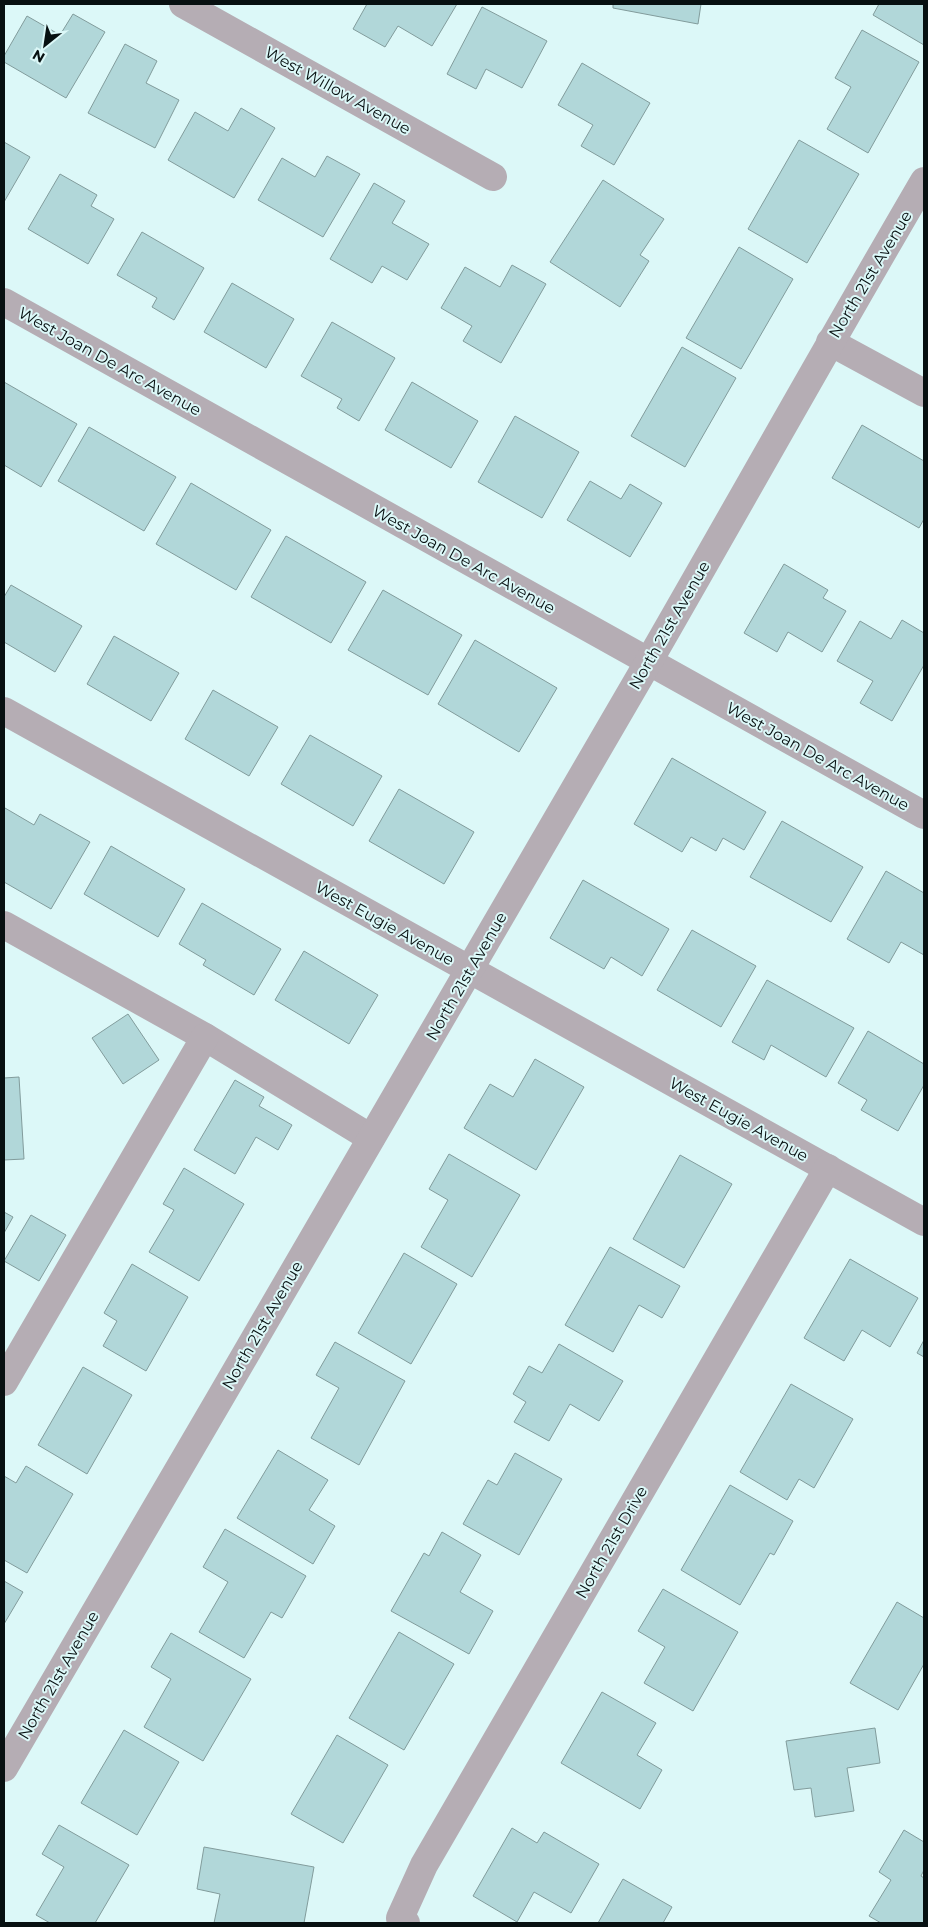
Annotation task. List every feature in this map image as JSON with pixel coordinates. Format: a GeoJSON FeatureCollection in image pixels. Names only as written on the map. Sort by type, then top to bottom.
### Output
{"type":"FeatureCollection","features":[{"type":"Feature","properties":{"kind":"street","name":"West Willow Avenue"},"geometry":{"type":"LineString","coordinates":[[183,4],[493,177]]}},
{"type":"Feature","properties":{"kind":"street","name":"North 21st Avenue"},"geometry":{"type":"LineString","coordinates":[[4,1768],[648,662],[924,181]]}},
{"type":"Feature","properties":{"kind":"street","name":"West Joan De Arc Avenue"},"geometry":{"type":"LineString","coordinates":[[4,302],[924,815]]}},
{"type":"Feature","properties":{"kind":"street"},"geometry":{"type":"LineString","coordinates":[[830,342],[924,393]]}},
{"type":"Feature","properties":{"kind":"street","name":"West Eugie Avenue"},"geometry":{"type":"LineString","coordinates":[[4,711],[924,1222]]}},
{"type":"Feature","properties":{"kind":"street"},"geometry":{"type":"LineString","coordinates":[[4,925],[205,1037],[371,1138]]}},
{"type":"Feature","properties":{"kind":"street"},"geometry":{"type":"LineString","coordinates":[[4,1382],[205,1037]]}},
{"type":"Feature","properties":{"kind":"street","name":"North 21st Drive"},"geometry":{"type":"LineString","coordinates":[[403,1921],[424,1865],[828,1168]]}},
{"type":"Feature","properties":{"kind":"building"},"geometry":{"type":"Polygon","coordinates":[[[367,4],[457,4],[432,46],[398,26],[385,47],[353,29],[367,4]]]}},
{"type":"Feature","properties":{"kind":"building"},"geometry":{"type":"Polygon","coordinates":[[[613,4],[701,4],[698,24],[613,8],[613,4]]]}},
{"type":"Feature","properties":{"kind":"building"},"geometry":{"type":"Polygon","coordinates":[[[879,4],[924,4],[924,45],[873,15],[879,4]]]}},
{"type":"Feature","properties":{"kind":"building"},"geometry":{"type":"Polygon","coordinates":[[[482,7],[547,41],[522,88],[486,69],[476,89],[447,74],[482,7]]]}},
{"type":"Feature","properties":{"kind":"building"},"geometry":{"type":"Polygon","coordinates":[[[73,14],[105,32],[66,98],[4,62],[4,56],[27,16],[60,35],[73,14]]]}},
{"type":"Feature","properties":{"kind":"building"},"geometry":{"type":"Polygon","coordinates":[[[862,30],[919,62],[868,153],[827,129],[851,87],[835,78],[862,30]]]}},
{"type":"Feature","properties":{"kind":"building"},"geometry":{"type":"Polygon","coordinates":[[[125,44],[157,61],[146,83],[179,100],[155,148],[88,113],[125,44]]]}},
{"type":"Feature","properties":{"kind":"building"},"geometry":{"type":"Polygon","coordinates":[[[582,63],[650,103],[614,165],[581,146],[593,125],[558,105],[582,63]]]}},
{"type":"Feature","properties":{"kind":"building"},"geometry":{"type":"Polygon","coordinates":[[[241,108],[275,128],[234,198],[168,160],[195,112],[228,131],[241,108]]]}},
{"type":"Feature","properties":{"kind":"building"},"geometry":{"type":"Polygon","coordinates":[[[799,140],[859,174],[807,263],[748,229],[799,140]]]}},
{"type":"Feature","properties":{"kind":"building"},"geometry":{"type":"Polygon","coordinates":[[[4,142],[30,157],[4,202],[4,142]]]}},
{"type":"Feature","properties":{"kind":"building"},"geometry":{"type":"Polygon","coordinates":[[[327,156],[360,174],[323,237],[258,200],[282,158],[315,177],[327,156]]]}},
{"type":"Feature","properties":{"kind":"building"},"geometry":{"type":"Polygon","coordinates":[[[60,174],[97,195],[91,206],[114,219],[88,264],[28,229],[60,174]]]}},
{"type":"Feature","properties":{"kind":"building"},"geometry":{"type":"Polygon","coordinates":[[[603,180],[664,219],[640,255],[649,261],[620,307],[550,262],[603,180]]]}},
{"type":"Feature","properties":{"kind":"building"},"geometry":{"type":"Polygon","coordinates":[[[374,183],[405,201],[392,223],[429,244],[407,280],[382,266],[372,283],[330,259],[374,183]]]}},
{"type":"Feature","properties":{"kind":"building"},"geometry":{"type":"Polygon","coordinates":[[[142,232],[204,268],[174,320],[152,307],[157,298],[117,275],[142,232]]]}},
{"type":"Feature","properties":{"kind":"building"},"geometry":{"type":"Polygon","coordinates":[[[739,247],[793,279],[741,369],[686,338],[739,247]]]}},
{"type":"Feature","properties":{"kind":"building"},"geometry":{"type":"Polygon","coordinates":[[[512,265],[546,284],[501,363],[463,341],[472,326],[441,308],[465,267],[500,287],[512,265]]]}},
{"type":"Feature","properties":{"kind":"building"},"geometry":{"type":"Polygon","coordinates":[[[232,283],[294,319],[266,368],[204,332],[232,283]]]}},
{"type":"Feature","properties":{"kind":"building"},"geometry":{"type":"Polygon","coordinates":[[[332,322],[395,358],[359,421],[337,408],[342,399],[301,376],[332,322]]]}},
{"type":"Feature","properties":{"kind":"building"},"geometry":{"type":"Polygon","coordinates":[[[682,347],[736,378],[685,467],[631,436],[682,347]]]}},
{"type":"Feature","properties":{"kind":"building"},"geometry":{"type":"Polygon","coordinates":[[[4,382],[77,424],[41,487],[4,465],[4,382]]]}},
{"type":"Feature","properties":{"kind":"building"},"geometry":{"type":"Polygon","coordinates":[[[412,382],[478,421],[451,468],[385,430],[412,382]]]}},
{"type":"Feature","properties":{"kind":"building"},"geometry":{"type":"Polygon","coordinates":[[[515,416],[579,452],[542,518],[478,482],[515,416]]]}},
{"type":"Feature","properties":{"kind":"building"},"geometry":{"type":"Polygon","coordinates":[[[862,425],[924,461],[924,519],[919,528],[832,478],[862,425]]]}},
{"type":"Feature","properties":{"kind":"building"},"geometry":{"type":"Polygon","coordinates":[[[89,427],[176,477],[144,531],[58,481],[89,427]]]}},
{"type":"Feature","properties":{"kind":"building"},"geometry":{"type":"Polygon","coordinates":[[[590,481],[621,499],[630,484],[662,503],[630,557],[567,520],[590,481]]]}},
{"type":"Feature","properties":{"kind":"building"},"geometry":{"type":"Polygon","coordinates":[[[191,483],[271,530],[236,590],[156,544],[191,483]]]}},
{"type":"Feature","properties":{"kind":"building"},"geometry":{"type":"Polygon","coordinates":[[[286,536],[366,582],[331,643],[251,597],[286,536]]]}},
{"type":"Feature","properties":{"kind":"building"},"geometry":{"type":"Polygon","coordinates":[[[784,564],[828,590],[823,598],[846,611],[822,652],[788,632],[777,652],[744,633],[784,564]]]}},
{"type":"Feature","properties":{"kind":"building"},"geometry":{"type":"Polygon","coordinates":[[[11,585],[82,626],[55,672],[4,642],[4,597],[11,585]]]}},
{"type":"Feature","properties":{"kind":"building"},"geometry":{"type":"Polygon","coordinates":[[[383,590],[462,635],[428,695],[348,650],[383,590]]]}},
{"type":"Feature","properties":{"kind":"building"},"geometry":{"type":"Polygon","coordinates":[[[902,620],[924,633],[924,665],[892,721],[860,703],[873,681],[837,661],[860,621],[891,639],[902,620]]]}},
{"type":"Feature","properties":{"kind":"building"},"geometry":{"type":"Polygon","coordinates":[[[114,636],[179,673],[151,721],[87,684],[114,636]]]}},
{"type":"Feature","properties":{"kind":"building"},"geometry":{"type":"Polygon","coordinates":[[[475,640],[557,688],[519,752],[438,704],[475,640]]]}},
{"type":"Feature","properties":{"kind":"building"},"geometry":{"type":"Polygon","coordinates":[[[213,690],[278,727],[249,776],[185,739],[213,690]]]}},
{"type":"Feature","properties":{"kind":"building"},"geometry":{"type":"Polygon","coordinates":[[[310,735],[382,776],[353,826],[281,784],[310,735]]]}},
{"type":"Feature","properties":{"kind":"building"},"geometry":{"type":"Polygon","coordinates":[[[672,758],[766,812],[744,850],[723,838],[716,851],[691,837],[682,852],[634,824],[672,758]]]}},
{"type":"Feature","properties":{"kind":"building"},"geometry":{"type":"Polygon","coordinates":[[[399,789],[474,832],[444,884],[369,841],[399,789]]]}},
{"type":"Feature","properties":{"kind":"building"},"geometry":{"type":"Polygon","coordinates":[[[5,808],[34,825],[40,814],[90,842],[51,909],[4,882],[5,808]]]}},
{"type":"Feature","properties":{"kind":"building"},"geometry":{"type":"Polygon","coordinates":[[[782,821],[863,867],[831,922],[750,877],[782,821]]]}},
{"type":"Feature","properties":{"kind":"building"},"geometry":{"type":"Polygon","coordinates":[[[111,846],[185,889],[158,937],[84,894],[111,846]]]}},
{"type":"Feature","properties":{"kind":"building"},"geometry":{"type":"Polygon","coordinates":[[[886,871],[924,893],[924,955],[901,942],[889,963],[847,939],[886,871]]]}},
{"type":"Feature","properties":{"kind":"building"},"geometry":{"type":"Polygon","coordinates":[[[583,880],[669,929],[642,976],[611,957],[604,969],[550,938],[583,880]]]}},
{"type":"Feature","properties":{"kind":"building"},"geometry":{"type":"Polygon","coordinates":[[[202,903],[281,949],[254,995],[203,965],[206,960],[179,944],[202,903]]]}},
{"type":"Feature","properties":{"kind":"building"},"geometry":{"type":"Polygon","coordinates":[[[692,930],[756,966],[721,1027],[657,990],[692,930]]]}},
{"type":"Feature","properties":{"kind":"building"},"geometry":{"type":"Polygon","coordinates":[[[304,951],[378,995],[349,1044],[275,1000],[304,951]]]}},
{"type":"Feature","properties":{"kind":"building"},"geometry":{"type":"Polygon","coordinates":[[[767,980],[854,1028],[826,1077],[771,1045],[764,1060],[732,1042],[767,980]]]}},
{"type":"Feature","properties":{"kind":"building"},"geometry":{"type":"Polygon","coordinates":[[[128,1014],[159,1060],[123,1084],[92,1038],[128,1014]]]}},
{"type":"Feature","properties":{"kind":"building"},"geometry":{"type":"Polygon","coordinates":[[[868,1031],[924,1064],[924,1085],[898,1131],[861,1110],[867,1100],[838,1083],[868,1031]]]}},
{"type":"Feature","properties":{"kind":"building"},"geometry":{"type":"Polygon","coordinates":[[[535,1059],[584,1087],[536,1170],[464,1128],[490,1084],[513,1097],[535,1059]]]}},
{"type":"Feature","properties":{"kind":"building"},"geometry":{"type":"Polygon","coordinates":[[[19,1077],[24,1159],[4,1160],[4,1078],[19,1077]]]}},
{"type":"Feature","properties":{"kind":"building"},"geometry":{"type":"Polygon","coordinates":[[[235,1080],[264,1097],[259,1106],[292,1125],[278,1150],[256,1137],[235,1174],[194,1150],[235,1080]]]}},
{"type":"Feature","properties":{"kind":"building"},"geometry":{"type":"Polygon","coordinates":[[[449,1154],[520,1195],[472,1277],[421,1247],[448,1200],[429,1189],[449,1154]]]}},
{"type":"Feature","properties":{"kind":"building"},"geometry":{"type":"Polygon","coordinates":[[[680,1155],[732,1184],[684,1268],[633,1239],[680,1155]]]}},
{"type":"Feature","properties":{"kind":"building"},"geometry":{"type":"Polygon","coordinates":[[[184,1168],[244,1204],[199,1281],[149,1252],[174,1210],[163,1204],[184,1168]]]}},
{"type":"Feature","properties":{"kind":"building"},"geometry":{"type":"Polygon","coordinates":[[[4,1212],[13,1217],[4,1233],[4,1212]]]}},
{"type":"Feature","properties":{"kind":"building"},"geometry":{"type":"Polygon","coordinates":[[[31,1215],[66,1235],[39,1281],[4,1261],[31,1215]]]}},
{"type":"Feature","properties":{"kind":"building"},"geometry":{"type":"Polygon","coordinates":[[[610,1247],[680,1286],[662,1318],[639,1305],[613,1352],[565,1325],[610,1247]]]}},
{"type":"Feature","properties":{"kind":"building"},"geometry":{"type":"Polygon","coordinates":[[[404,1253],[457,1284],[411,1364],[358,1333],[404,1253]]]}},
{"type":"Feature","properties":{"kind":"building"},"geometry":{"type":"Polygon","coordinates":[[[850,1259],[918,1298],[890,1347],[862,1330],[844,1361],[804,1338],[850,1259]]]}},
{"type":"Feature","properties":{"kind":"building"},"geometry":{"type":"Polygon","coordinates":[[[132,1264],[188,1297],[146,1371],[103,1346],[117,1321],[104,1313],[132,1264]]]}},
{"type":"Feature","properties":{"kind":"building"},"geometry":{"type":"Polygon","coordinates":[[[924,1340],[924,1357],[917,1353],[924,1340]]]}},
{"type":"Feature","properties":{"kind":"building"},"geometry":{"type":"Polygon","coordinates":[[[335,1342],[405,1381],[359,1465],[311,1438],[339,1388],[316,1375],[335,1342]]]}},
{"type":"Feature","properties":{"kind":"building"},"geometry":{"type":"Polygon","coordinates":[[[559,1344],[623,1381],[599,1421],[570,1404],[549,1441],[514,1422],[526,1402],[513,1394],[529,1366],[542,1373],[559,1344]]]}},
{"type":"Feature","properties":{"kind":"building"},"geometry":{"type":"Polygon","coordinates":[[[83,1367],[132,1395],[87,1474],[38,1445],[83,1367]]]}},
{"type":"Feature","properties":{"kind":"building"},"geometry":{"type":"Polygon","coordinates":[[[791,1384],[853,1419],[814,1488],[799,1479],[787,1500],[740,1472],[791,1384]]]}},
{"type":"Feature","properties":{"kind":"building"},"geometry":{"type":"Polygon","coordinates":[[[278,1450],[328,1480],[309,1510],[335,1526],[313,1564],[237,1518],[278,1450]]]}},
{"type":"Feature","properties":{"kind":"building"},"geometry":{"type":"Polygon","coordinates":[[[515,1453],[562,1479],[519,1555],[463,1524],[488,1480],[497,1485],[515,1453]]]}},
{"type":"Feature","properties":{"kind":"building"},"geometry":{"type":"Polygon","coordinates":[[[26,1466],[73,1494],[27,1573],[4,1560],[4,1476],[16,1483],[26,1466]]]}},
{"type":"Feature","properties":{"kind":"building"},"geometry":{"type":"Polygon","coordinates":[[[730,1485],[793,1521],[774,1555],[770,1553],[740,1605],[681,1570],[730,1485]]]}},
{"type":"Feature","properties":{"kind":"building"},"geometry":{"type":"Polygon","coordinates":[[[225,1529],[306,1576],[282,1618],[271,1612],[244,1658],[199,1632],[228,1582],[203,1567],[225,1529]]]}},
{"type":"Feature","properties":{"kind":"building"},"geometry":{"type":"Polygon","coordinates":[[[442,1532],[481,1555],[460,1592],[493,1611],[469,1654],[391,1611],[424,1553],[429,1556],[442,1532]]]}},
{"type":"Feature","properties":{"kind":"building"},"geometry":{"type":"Polygon","coordinates":[[[4,1581],[23,1592],[4,1624],[4,1581]]]}},
{"type":"Feature","properties":{"kind":"building"},"geometry":{"type":"Polygon","coordinates":[[[663,1589],[738,1632],[693,1711],[644,1683],[665,1647],[638,1631],[663,1589]]]}},
{"type":"Feature","properties":{"kind":"building"},"geometry":{"type":"Polygon","coordinates":[[[897,1602],[924,1618],[924,1664],[898,1710],[850,1683],[897,1602]]]}},
{"type":"Feature","properties":{"kind":"building"},"geometry":{"type":"Polygon","coordinates":[[[399,1632],[454,1664],[404,1750],[349,1718],[399,1632]]]}},
{"type":"Feature","properties":{"kind":"building"},"geometry":{"type":"Polygon","coordinates":[[[171,1633],[251,1679],[203,1761],[144,1727],[171,1679],[151,1667],[171,1633]]]}},
{"type":"Feature","properties":{"kind":"building"},"geometry":{"type":"Polygon","coordinates":[[[602,1692],[656,1723],[637,1755],[662,1770],[640,1809],[561,1763],[602,1692]]]}},
{"type":"Feature","properties":{"kind":"building"},"geometry":{"type":"Polygon","coordinates":[[[875,1728],[880,1763],[847,1768],[854,1811],[815,1817],[811,1788],[794,1790],[786,1741],[875,1728]]]}},
{"type":"Feature","properties":{"kind":"building"},"geometry":{"type":"Polygon","coordinates":[[[124,1730],[179,1762],[137,1835],[81,1803],[124,1730]]]}},
{"type":"Feature","properties":{"kind":"building"},"geometry":{"type":"Polygon","coordinates":[[[337,1735],[388,1765],[343,1843],[291,1814],[337,1735]]]}},
{"type":"Feature","properties":{"kind":"building"},"geometry":{"type":"Polygon","coordinates":[[[59,1825],[129,1865],[95,1923],[50,1923],[36,1915],[64,1867],[42,1854],[59,1825]]]}},
{"type":"Feature","properties":{"kind":"building"},"geometry":{"type":"Polygon","coordinates":[[[512,1828],[537,1843],[544,1832],[599,1864],[571,1913],[534,1892],[517,1922],[473,1896],[512,1828]]]}},
{"type":"Feature","properties":{"kind":"building"},"geometry":{"type":"Polygon","coordinates":[[[904,1830],[924,1842],[924,1870],[921,1876],[924,1878],[924,1923],[881,1923],[869,1916],[891,1880],[879,1872],[904,1830]]]}},
{"type":"Feature","properties":{"kind":"building"},"geometry":{"type":"Polygon","coordinates":[[[204,1847],[314,1867],[304,1923],[214,1923],[220,1894],[197,1889],[204,1847]]]}},
{"type":"Feature","properties":{"kind":"building"},"geometry":{"type":"Polygon","coordinates":[[[623,1879],[672,1907],[663,1923],[598,1923],[623,1879]]]}}]}
